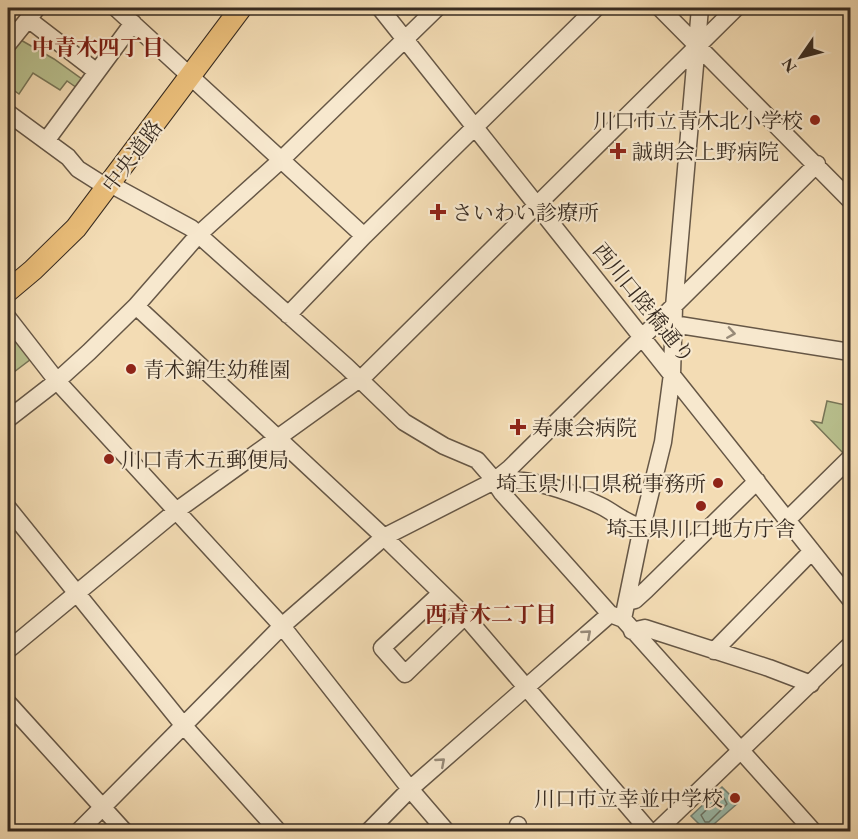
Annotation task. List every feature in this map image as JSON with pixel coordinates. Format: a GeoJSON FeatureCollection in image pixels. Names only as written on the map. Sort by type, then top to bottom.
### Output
{"type":"FeatureCollection","features":[{"type":"Feature","properties":{"kind":"main road","name":"中央道路"},"geometry":{"type":"LineString","coordinates":[[8,291],[57,249],[76,228],[241,8]]}},
{"type":"Feature","properties":{"kind":"street"},"geometry":{"type":"LineString","coordinates":[[116,8],[364,236]]}},
{"type":"Feature","properties":{"kind":"street","name":"西川口陸橋通り"},"geometry":{"type":"LineString","coordinates":[[380,8],[850,599]]}},
{"type":"Feature","properties":{"kind":"street"},"geometry":{"type":"LineString","coordinates":[[8,419],[57,381],[136,306],[199,234],[280,161],[437,8]]}},
{"type":"Feature","properties":{"kind":"street"},"geometry":{"type":"LineString","coordinates":[[288,315],[364,236],[596,8]]}},
{"type":"Feature","properties":{"kind":"street"},"geometry":{"type":"LineString","coordinates":[[660,8],[817,164],[850,200]]}},
{"type":"Feature","properties":{"kind":"street"},"geometry":{"type":"LineString","coordinates":[[368,831],[410,789],[527,687],[621,621],[663,442],[672,374],[674,307],[700,8]]}},
{"type":"Feature","properties":{"kind":"street"},"geometry":{"type":"LineString","coordinates":[[8,650],[176,511],[359,380],[736,8]]}},
{"type":"Feature","properties":{"kind":"street"},"geometry":{"type":"LineString","coordinates":[[8,44],[33,13],[97,72]]}},
{"type":"Feature","properties":{"kind":"street"},"geometry":{"type":"LineString","coordinates":[[46,141],[134,23]]}},
{"type":"Feature","properties":{"kind":"street"},"geometry":{"type":"LineString","coordinates":[[8,113],[68,157],[78,170],[191,228],[347,367],[404,422],[444,446],[477,460],[494,482],[814,831]]}},
{"type":"Feature","properties":{"kind":"street"},"geometry":{"type":"LineString","coordinates":[[494,482],[817,164]]}},
{"type":"Feature","properties":{"kind":"street"},"geometry":{"type":"LineString","coordinates":[[136,306],[384,537],[465,616],[650,831]]}},
{"type":"Feature","properties":{"kind":"street"},"geometry":{"type":"LineString","coordinates":[[8,318],[57,381],[282,626],[410,789],[447,831]]}},
{"type":"Feature","properties":{"kind":"street"},"geometry":{"type":"LineString","coordinates":[[673,324],[850,352]]}},
{"type":"Feature","properties":{"kind":"street"},"geometry":{"type":"LineString","coordinates":[[788,520],[850,458]]}},
{"type":"Feature","properties":{"kind":"street"},"geometry":{"type":"LineString","coordinates":[[78,831],[282,626],[384,537],[494,482],[507,479],[565,492],[602,506],[633,525],[642,527]]}},
{"type":"Feature","properties":{"kind":"street"},"geometry":{"type":"LineString","coordinates":[[627,602],[635,600],[646,590],[757,481]]}},
{"type":"Feature","properties":{"kind":"street"},"geometry":{"type":"LineString","coordinates":[[8,508],[184,726],[279,831]]}},
{"type":"Feature","properties":{"kind":"street"},"geometry":{"type":"LineString","coordinates":[[714,651],[812,551]]}},
{"type":"Feature","properties":{"kind":"street"},"geometry":{"type":"LineString","coordinates":[[441,593],[382,648],[405,674],[465,616]]}},
{"type":"Feature","properties":{"kind":"street"},"geometry":{"type":"LineString","coordinates":[[621,621],[770,668],[811,684]]}},
{"type":"Feature","properties":{"kind":"street"},"geometry":{"type":"LineString","coordinates":[[656,831],[850,645]]}},
{"type":"Feature","properties":{"kind":"street"},"geometry":{"type":"LineString","coordinates":[[8,703],[125,831]]}},
{"type":"Feature","properties":{"kind":"green space"},"geometry":{"type":"Polygon","coordinates":[[[19,39],[54,59],[86,82],[80,90],[67,81],[60,90],[33,73],[19,94],[8,86],[8,52],[19,39]]]}},
{"type":"Feature","properties":{"kind":"green space"},"geometry":{"type":"Polygon","coordinates":[[[8,328],[31,359],[14,372],[8,363],[8,353],[13,349],[8,341],[8,328]]]}},
{"type":"Feature","properties":{"kind":"green space"},"geometry":{"type":"Polygon","coordinates":[[[827,401],[850,406],[850,448],[844,454],[812,421],[822,423],[827,401]]]}},
{"type":"Feature","properties":{"kind":"water"},"geometry":{"type":"Polygon","coordinates":[[[722,787],[738,803],[706,831],[691,816],[722,787]]]}},
{"type":"Feature","properties":{"kind":"place","name":"川口市立青木北小学校"},"geometry":{"type":"Point","coordinates":[815,120]}},
{"type":"Feature","properties":{"kind":"place","name":"誠朗会上野病院"},"geometry":{"type":"Point","coordinates":[618,151]}},
{"type":"Feature","properties":{"kind":"place","name":"さいわい診療所"},"geometry":{"type":"Point","coordinates":[438,212]}},
{"type":"Feature","properties":{"kind":"place","name":"青木錦生幼稚園"},"geometry":{"type":"Point","coordinates":[131,369]}},
{"type":"Feature","properties":{"kind":"place","name":"寿康会病院"},"geometry":{"type":"Point","coordinates":[518,427]}},
{"type":"Feature","properties":{"kind":"place","name":"川口青木五郵便局"},"geometry":{"type":"Point","coordinates":[109,459]}},
{"type":"Feature","properties":{"kind":"place","name":"埼玉県川口県税事務所"},"geometry":{"type":"Point","coordinates":[718,483]}},
{"type":"Feature","properties":{"kind":"place","name":"埼玉県川口地方庁舎"},"geometry":{"type":"Point","coordinates":[701,506]}},
{"type":"Feature","properties":{"kind":"place","name":"川口市立幸並中学校"},"geometry":{"type":"Point","coordinates":[735,798]}},
{"type":"Feature","properties":{"kind":"district","name":"中青木四丁目"},"geometry":{"type":"Point","coordinates":[98,47]}},
{"type":"Feature","properties":{"kind":"district","name":"西青木二丁目"},"geometry":{"type":"Point","coordinates":[491,614]}}]}
